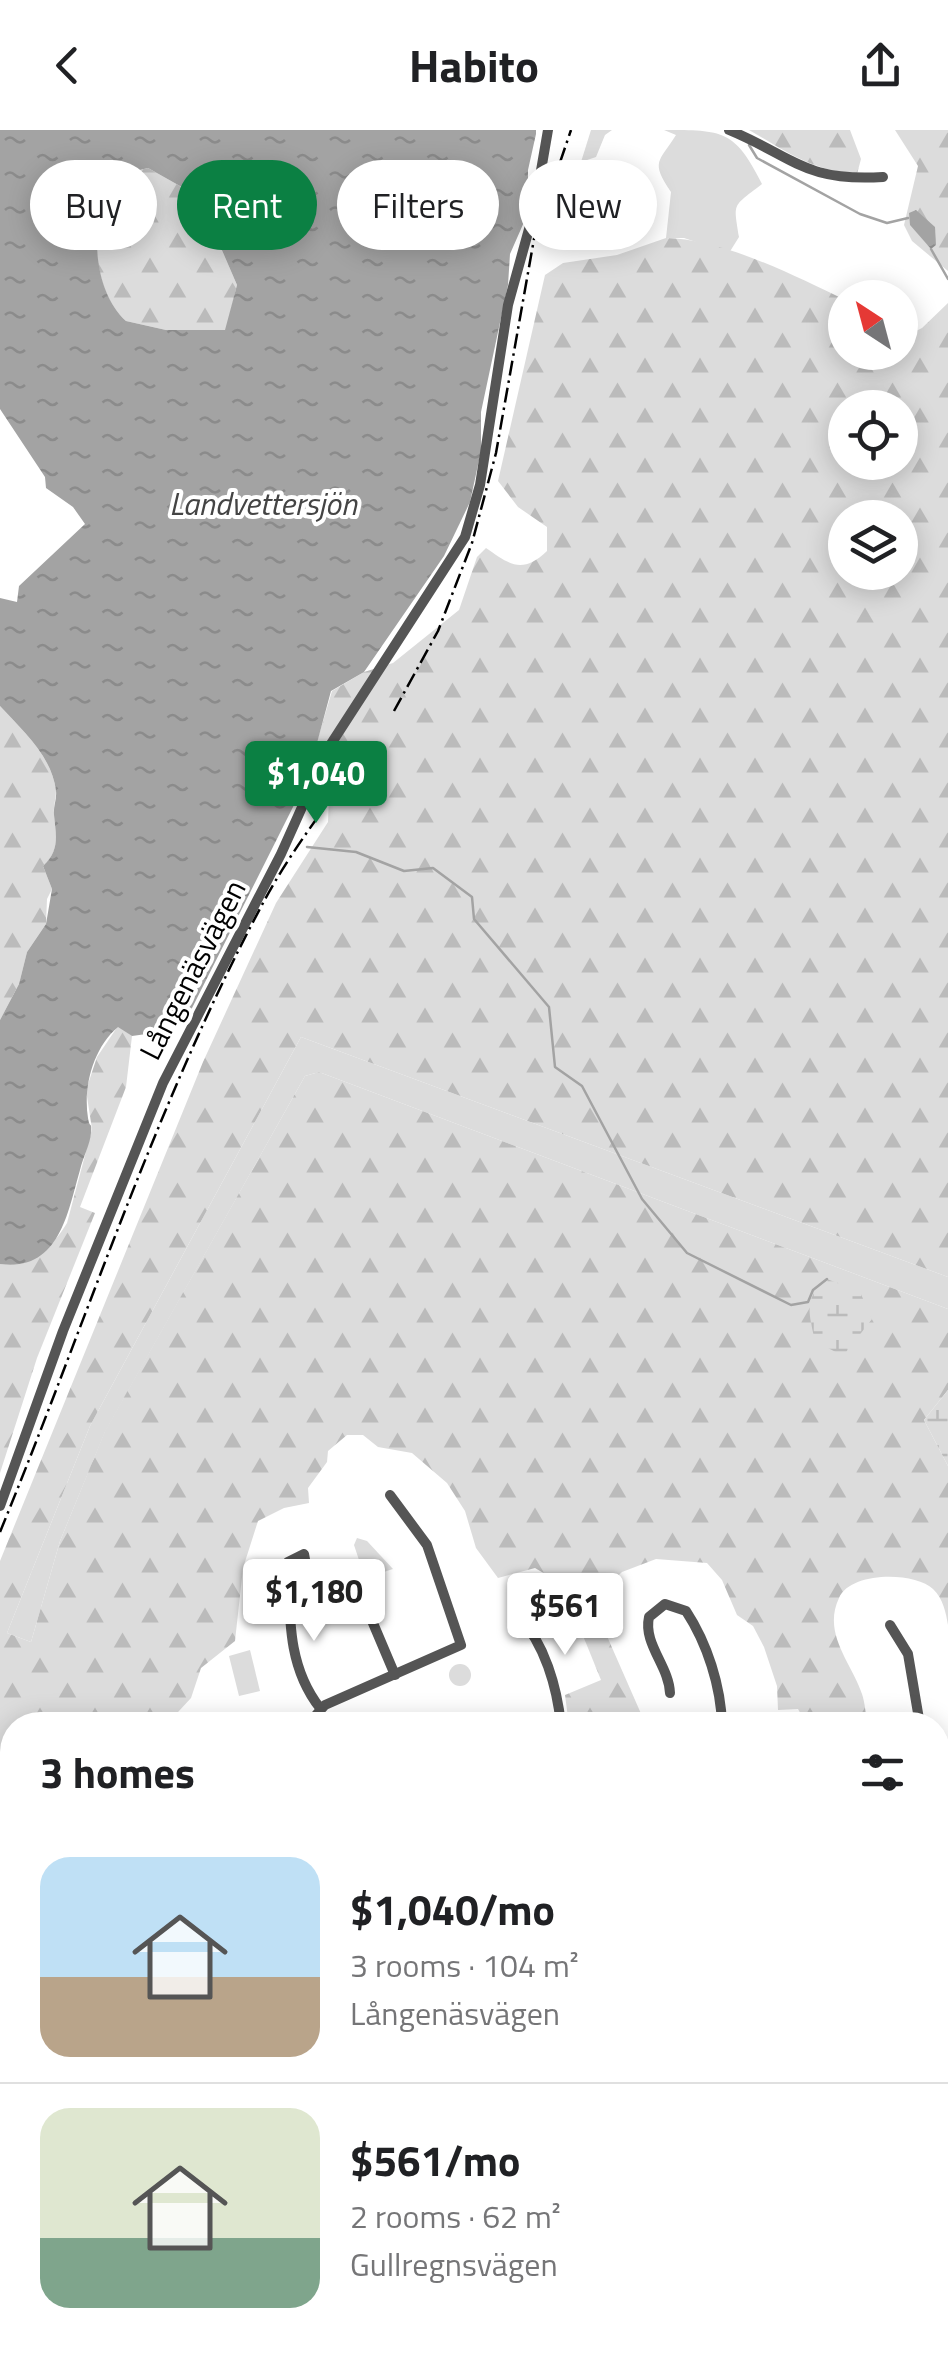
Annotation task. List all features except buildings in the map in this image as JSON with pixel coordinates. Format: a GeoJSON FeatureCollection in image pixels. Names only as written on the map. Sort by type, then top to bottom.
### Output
{"type":"FeatureCollection","features":[{"type":"Feature","properties":{"kind":"street","name":"Långenäsvägen"},"geometry":{"type":"LineString","coordinates":[[0,1506],[63,1332],[163,1083],[282,854],[330,747],[464,536],[480,485],[508,305],[534,211],[548,130]]}},
{"type":"Feature","properties":{"kind":"street"},"geometry":{"type":"LineString","coordinates":[[729,130],[753,139],[782,160],[826,176],[883,178]]}},
{"type":"Feature","properties":{"kind":"street"},"geometry":{"type":"LineString","coordinates":[[317,1712],[461,1645],[428,1545],[390,1494]]}},
{"type":"Feature","properties":{"kind":"street"},"geometry":{"type":"LineString","coordinates":[[290,1573],[287,1622],[304,1680],[320,1708]]}},
{"type":"Feature","properties":{"kind":"street"},"geometry":{"type":"LineString","coordinates":[[359,1590],[395,1674]]}},
{"type":"Feature","properties":{"kind":"street"},"geometry":{"type":"LineString","coordinates":[[670,1693],[669,1680],[648,1630],[649,1617],[666,1604],[686,1611],[702,1643],[720,1712]]}},
{"type":"Feature","properties":{"kind":"street"},"geometry":{"type":"LineString","coordinates":[[518,1615],[531,1628],[556,1687],[559,1712]]}},
{"type":"Feature","properties":{"kind":"street"},"geometry":{"type":"LineString","coordinates":[[890,1626],[908,1654],[918,1712]]}},
{"type":"Feature","properties":{"kind":"green space"},"geometry":{"type":"Polygon","coordinates":[[[591,130],[612,130],[605,135],[596,157],[582,160],[591,130]]]}},
{"type":"Feature","properties":{"kind":"green space"},"geometry":{"type":"Polygon","coordinates":[[[664,130],[700,131],[725,137],[744,153],[762,184],[737,206],[739,237],[729,253],[684,238],[666,238],[671,192],[659,162],[676,135],[664,130]]]}},
{"type":"Feature","properties":{"kind":"green space"},"geometry":{"type":"Polygon","coordinates":[[[749,130],[850,130],[861,159],[857,174],[813,164],[749,130]]]}},
{"type":"Feature","properties":{"kind":"green space"},"geometry":{"type":"Polygon","coordinates":[[[895,130],[948,130],[948,271],[912,241],[904,225],[918,166],[895,130]]]}},
{"type":"Feature","properties":{"kind":"green space"},"geometry":{"type":"Polygon","coordinates":[[[157,173],[177,184],[177,250],[222,250],[237,285],[226,330],[166,330],[126,321],[114,307],[99,271],[97,250],[157,250],[157,173]]]}},
{"type":"Feature","properties":{"kind":"green space"},"geometry":{"type":"Polygon","coordinates":[[[666,238],[734,251],[828,292],[828,370],[918,370],[918,330],[948,303],[948,1277],[301,1037],[90,1426],[7,1633],[31,1642],[60,1541],[105,1431],[305,1076],[319,1072],[948,1309],[948,1390],[924,1420],[948,1466],[948,1625],[939,1597],[924,1583],[884,1577],[856,1583],[839,1598],[834,1624],[866,1712],[778,1710],[777,1686],[764,1647],[753,1626],[737,1615],[722,1580],[707,1563],[656,1559],[622,1572],[605,1588],[599,1618],[640,1712],[567,1712],[565,1695],[601,1680],[562,1584],[535,1568],[498,1578],[476,1548],[465,1511],[447,1483],[412,1453],[378,1447],[363,1435],[347,1435],[328,1451],[327,1462],[308,1488],[309,1503],[284,1508],[258,1521],[243,1568],[235,1641],[201,1668],[191,1698],[178,1712],[0,1712],[0,1561],[203,1062],[276,903],[328,822],[329,795],[315,748],[332,691],[364,672],[393,663],[459,610],[477,557],[486,548],[502,559],[523,565],[547,551],[547,527],[518,507],[498,481],[545,275],[563,263],[631,250],[657,250],[657,241],[666,238]]]}},
{"type":"Feature","properties":{"kind":"green space"},"geometry":{"type":"Polygon","coordinates":[[[0,706],[49,766],[56,791],[56,843],[43,866],[52,889],[47,899],[46,924],[27,952],[19,984],[0,1020],[0,706]]]}},
{"type":"Feature","properties":{"kind":"green space"},"geometry":{"type":"Polygon","coordinates":[[[118,1026],[132,1036],[126,1087],[80,1207],[95,1213],[37,1358],[0,1473],[0,1264],[21,1263],[39,1254],[67,1223],[92,1129],[86,1090],[97,1057],[118,1026]]]}},
{"type":"Feature","properties":{"kind":"green space"},"geometry":{"type":"Polygon","coordinates":[[[301,1037],[948,1277],[948,1309],[319,1072],[305,1076],[105,1432],[60,1541],[31,1642],[7,1633],[90,1426],[301,1037]]]}},
{"type":"Feature","properties":{"kind":"green space"},"geometry":{"type":"Polygon","coordinates":[[[827,1279],[860,1292],[872,1319],[843,1356],[815,1341],[811,1300],[827,1279]]]}},
{"type":"Feature","properties":{"kind":"green space"},"geometry":{"type":"Polygon","coordinates":[[[948,1390],[948,1466],[924,1420],[948,1390]]]}},
{"type":"Feature","properties":{"kind":"green space"},"geometry":{"type":"Polygon","coordinates":[[[357,1538],[367,1541],[393,1569],[365,1578],[354,1545],[357,1538]]]}},
{"type":"Feature","properties":{"kind":"green space"},"geometry":{"type":"Polygon","coordinates":[[[250,1650],[260,1691],[239,1696],[229,1656],[250,1650]]]}},
{"type":"Feature","properties":{"kind":"green space"},"geometry":{"type":"Polygon","coordinates":[[[460,1664],[468,1667],[468,1683],[460,1686],[452,1683],[449,1675],[452,1667],[460,1664]]]}},
{"type":"Feature","properties":{"kind":"water","name":"Landvettersjön"},"geometry":{"type":"Polygon","coordinates":[[[0,130],[536,130],[530,160],[519,160],[519,234],[510,254],[508,285],[481,412],[481,451],[470,502],[444,556],[364,672],[331,691],[310,769],[185,1022],[161,1032],[132,1036],[118,1027],[102,1046],[87,1094],[90,1138],[58,1235],[49,1249],[36,1258],[20,1264],[0,1264],[0,1020],[19,984],[27,952],[46,924],[52,889],[43,866],[56,842],[56,794],[42,755],[0,706],[0,598],[17,602],[19,586],[85,524],[73,507],[46,488],[45,477],[0,409],[0,130]],[[30,160],[30,250],[97,250],[105,290],[126,321],[166,330],[225,330],[237,285],[222,250],[317,250],[317,160],[177,160],[177,184],[157,173],[157,160],[30,160]]]}},
{"type":"Feature","properties":{"kind":"water"},"geometry":{"type":"Polygon","coordinates":[[[916,210],[935,227],[936,245],[931,249],[910,225],[909,213],[916,210]]]}},
{"type":"Feature","properties":{"kind":"waterway"},"geometry":{"type":"LineString","coordinates":[[749,145],[757,158],[860,214],[887,223],[908,218]]}},
{"type":"Feature","properties":{"kind":"waterway"},"geometry":{"type":"LineString","coordinates":[[931,249],[948,279]]}},
{"type":"Feature","properties":{"kind":"waterway"},"geometry":{"type":"LineString","coordinates":[[307,847],[356,852],[404,871],[433,868],[472,897],[474,919],[549,1007],[555,1067],[582,1086],[642,1199],[687,1253],[791,1305],[808,1302],[813,1290],[827,1279]]}},
{"type":"Feature","properties":{"kind":"railway"},"geometry":{"type":"LineString","coordinates":[[394,711],[438,631],[472,543],[496,453],[534,239],[571,130]]}},
{"type":"Feature","properties":{"kind":"railway"},"geometry":{"type":"LineString","coordinates":[[0,1532],[189,1056],[263,903],[356,764]]}}]}
